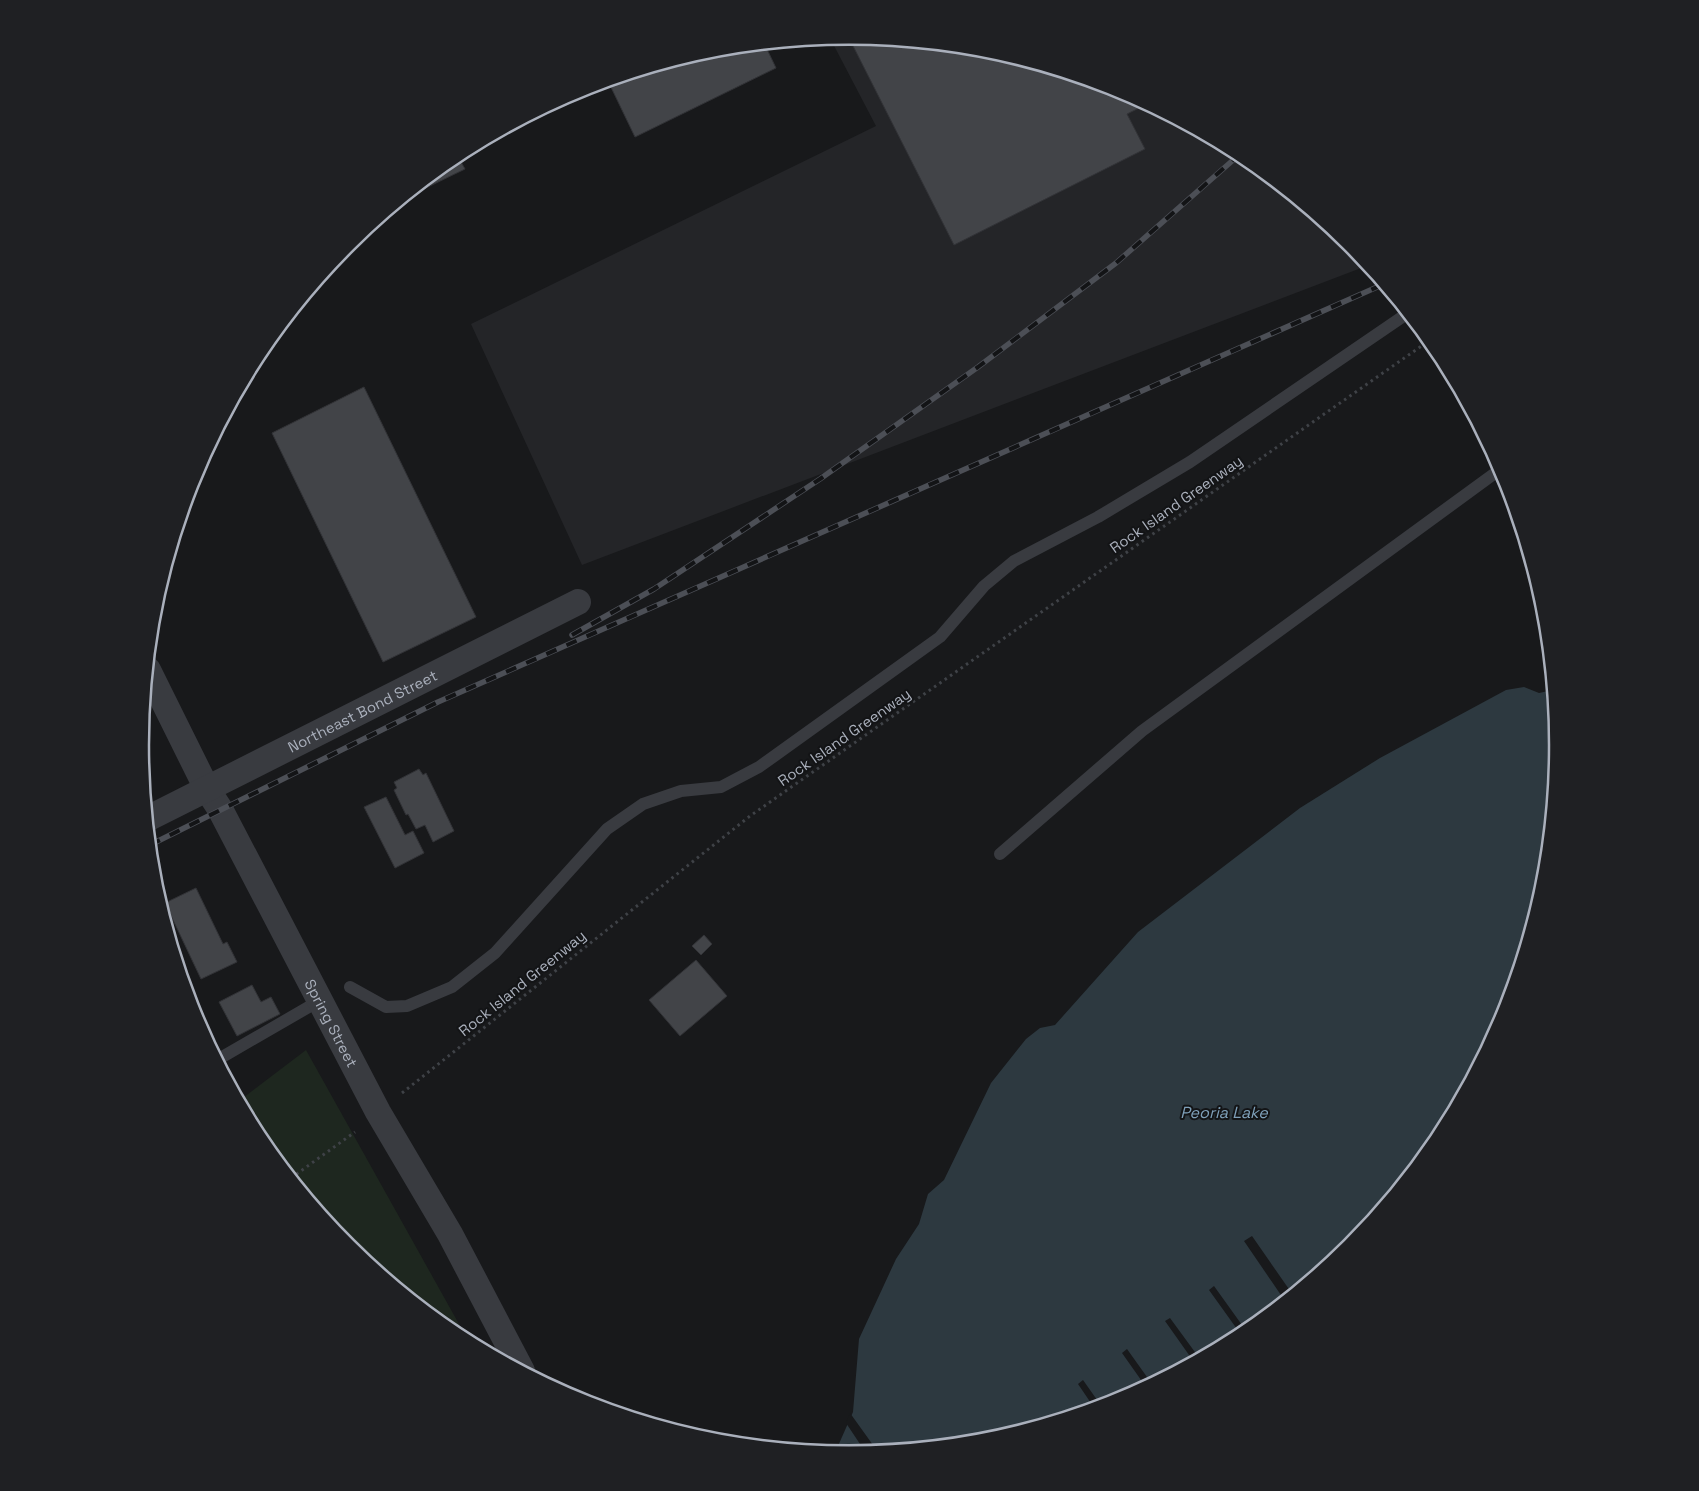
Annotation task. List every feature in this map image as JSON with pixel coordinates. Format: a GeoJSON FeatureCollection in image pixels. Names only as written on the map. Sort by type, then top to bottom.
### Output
{"type":"FeatureCollection","features":[{"type":"Feature","properties":{"kind":"street","name":"Northeast Bond Street"},"geometry":{"type":"LineString","coordinates":[[153,816],[578,602]]}},
{"type":"Feature","properties":{"kind":"street","name":"Spring Street"},"geometry":{"type":"LineString","coordinates":[[152,679],[208,789],[378,1112],[450,1234],[517,1362]]}},
{"type":"Feature","properties":{"kind":"lane"},"geometry":{"type":"LineString","coordinates":[[350,987],[386,1007],[408,1006],[452,987],[495,953],[607,829],[643,804],[681,790],[721,787],[759,767],[940,637],[984,586],[1014,561],[1098,517],[1190,462],[1403,316]]}},
{"type":"Feature","properties":{"kind":"lane"},"geometry":{"type":"LineString","coordinates":[[1000,854],[1142,731],[1495,473]]}},
{"type":"Feature","properties":{"kind":"lane"},"geometry":{"type":"LineString","coordinates":[[222,1057],[319,1001]]}},
{"type":"Feature","properties":{"kind":"path","name":"Rock Island Greenway"},"geometry":{"type":"LineString","coordinates":[[296,1174],[352,1134],[750,816],[1424,344]]}},
{"type":"Feature","properties":{"kind":"shaded area"},"geometry":{"type":"Polygon","coordinates":[[[834,45],[895,46],[941,51],[986,58],[1031,69],[1075,82],[1118,98],[1200,139],[1239,163],[1276,190],[1345,250],[1361,268],[582,565],[471,324],[876,126],[834,45]]]}},
{"type":"Feature","properties":{"kind":"shaded area"},"geometry":{"type":"Polygon","coordinates":[[[306,1050],[462,1329],[423,1301],[354,1241],[294,1172],[267,1135],[244,1097],[306,1050]]]}},
{"type":"Feature","properties":{"kind":"water","name":"Peoria Lake"},"geometry":{"type":"Polygon","coordinates":[[[1524,687],[1539,693],[1548,691],[1549,700],[1549,791],[1537,882],[1526,927],[1513,971],[1497,1014],[1478,1055],[1432,1135],[1376,1207],[1345,1241],[1311,1272],[1239,1328],[1200,1352],[1118,1393],[1075,1409],[986,1433],[895,1445],[838,1446],[853,1412],[859,1339],[896,1259],[919,1224],[928,1194],[944,1180],[991,1083],[1026,1039],[1040,1028],[1055,1025],[1138,932],[1300,808],[1380,758],[1506,690],[1524,687]]]}},
{"type":"Feature","properties":{"kind":"pier"},"geometry":{"type":"Polygon","coordinates":[[[1252,1236],[1289,1290],[1282,1296],[1244,1241],[1252,1236]]]}},
{"type":"Feature","properties":{"kind":"pier"},"geometry":{"type":"Polygon","coordinates":[[[1214,1286],[1242,1326],[1237,1329],[1209,1290],[1214,1286]]]}},
{"type":"Feature","properties":{"kind":"pier"},"geometry":{"type":"Polygon","coordinates":[[[1170,1318],[1196,1354],[1191,1357],[1165,1321],[1170,1318]]]}},
{"type":"Feature","properties":{"kind":"pier"},"geometry":{"type":"Polygon","coordinates":[[[1127,1349],[1148,1379],[1142,1382],[1122,1353],[1127,1349]]]}},
{"type":"Feature","properties":{"kind":"pier"},"geometry":{"type":"Polygon","coordinates":[[[1083,1380],[1098,1401],[1091,1403],[1078,1384],[1083,1380]]]}},
{"type":"Feature","properties":{"kind":"pier"},"geometry":{"type":"Polygon","coordinates":[[[850,1413],[873,1445],[861,1446],[846,1423],[850,1413]]]}},
{"type":"Feature","properties":{"kind":"building"},"geometry":{"type":"Polygon","coordinates":[[[853,45],[895,46],[986,58],[1075,82],[1139,108],[1127,114],[1145,149],[954,245],[853,45]]]}},
{"type":"Feature","properties":{"kind":"building"},"geometry":{"type":"Polygon","coordinates":[[[767,50],[776,68],[635,137],[611,87],[668,69],[713,58],[767,50]]]}},
{"type":"Feature","properties":{"kind":"building"},"geometry":{"type":"Polygon","coordinates":[[[461,162],[465,169],[426,188],[461,162]]]}},
{"type":"Feature","properties":{"kind":"building"},"geometry":{"type":"Polygon","coordinates":[[[364,387],[476,617],[383,662],[272,433],[364,387]]]}},
{"type":"Feature","properties":{"kind":"building"},"geometry":{"type":"Polygon","coordinates":[[[419,769],[423,775],[426,773],[454,831],[433,842],[425,825],[416,829],[408,814],[406,815],[394,790],[397,788],[394,782],[419,769]]]}},
{"type":"Feature","properties":{"kind":"building"},"geometry":{"type":"Polygon","coordinates":[[[386,797],[405,835],[413,831],[424,853],[395,868],[364,807],[386,797]]]}},
{"type":"Feature","properties":{"kind":"building"},"geometry":{"type":"Polygon","coordinates":[[[196,888],[223,944],[227,942],[237,962],[201,979],[169,912],[167,902],[196,888]]]}},
{"type":"Feature","properties":{"kind":"building"},"geometry":{"type":"Polygon","coordinates":[[[704,935],[712,944],[701,955],[692,946],[704,935]]]}},
{"type":"Feature","properties":{"kind":"building"},"geometry":{"type":"Polygon","coordinates":[[[696,960],[727,996],[680,1036],[649,1000],[696,960]]]}},
{"type":"Feature","properties":{"kind":"building"},"geometry":{"type":"Polygon","coordinates":[[[252,985],[261,1002],[271,997],[280,1014],[237,1036],[219,1002],[252,985]]]}},
{"type":"Feature","properties":{"kind":"railway"},"geometry":{"type":"LineString","coordinates":[[572,635],[654,589],[820,479],[978,367],[1116,263],[1234,160]]}},
{"type":"Feature","properties":{"kind":"railway"},"geometry":{"type":"LineString","coordinates":[[156,842],[438,702],[1378,287]]}}]}
